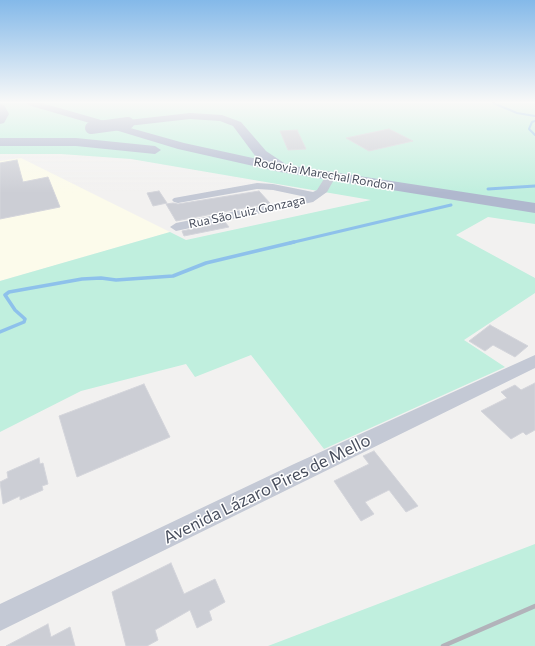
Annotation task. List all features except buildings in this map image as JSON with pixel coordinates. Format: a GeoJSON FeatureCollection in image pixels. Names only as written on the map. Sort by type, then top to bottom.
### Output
{"type":"FeatureCollection","features":[{"type":"Feature","properties":{"kind":"main road"},"geometry":{"type":"LineString","coordinates":[[0,139],[47,133]]}},
{"type":"Feature","properties":{"kind":"main road","name":"Rodovia Marechal Rondon"},"geometry":{"type":"LineString","coordinates":[[137,133],[182,146],[286,169],[535,208]]}},
{"type":"Feature","properties":{"kind":"main road"},"geometry":{"type":"LineString","coordinates":[[236,133],[236,139]]}},
{"type":"Feature","properties":{"kind":"main road"},"geometry":{"type":"LineString","coordinates":[[182,146],[214,147],[236,139]]}},
{"type":"Feature","properties":{"kind":"main road"},"geometry":{"type":"LineString","coordinates":[[236,139],[286,169]]}},
{"type":"Feature","properties":{"kind":"main road"},"geometry":{"type":"LineString","coordinates":[[0,142],[60,141],[113,144],[286,169]]}},
{"type":"Feature","properties":{"kind":"street","name":"Rua São Luiz Gonzaga"},"geometry":{"type":"LineString","coordinates":[[176,227],[285,206],[316,196],[321,192],[331,176]]}},
{"type":"Feature","properties":{"kind":"street"},"geometry":{"type":"LineString","coordinates":[[178,200],[257,186],[266,186],[316,196]]}},
{"type":"Feature","properties":{"kind":"street","name":"Avenida Lázaro Pires de Mello"},"geometry":{"type":"LineString","coordinates":[[0,618],[302,471],[535,361]]}},
{"type":"Feature","properties":{"kind":"shaded area"},"geometry":{"type":"Polygon","coordinates":[[[21,158],[170,232],[0,281],[0,161],[21,158]]]}},
{"type":"Feature","properties":{"kind":"green space"},"geometry":{"type":"Polygon","coordinates":[[[0,133],[535,133],[535,224],[488,217],[456,235],[535,278],[535,293],[464,340],[505,367],[324,449],[251,355],[195,377],[186,364],[81,391],[0,432],[0,281],[170,232],[186,240],[371,200],[131,159],[61,154],[0,154],[0,133]]]}},
{"type":"Feature","properties":{"kind":"green space"},"geometry":{"type":"Polygon","coordinates":[[[535,544],[535,646],[268,646],[535,544]]]}},
{"type":"Feature","properties":{"kind":"waterway"},"geometry":{"type":"LineString","coordinates":[[488,189],[535,186]]}},
{"type":"Feature","properties":{"kind":"waterway"},"geometry":{"type":"LineString","coordinates":[[290,243],[451,205]]}},
{"type":"Feature","properties":{"kind":"waterway"},"geometry":{"type":"LineString","coordinates":[[0,332],[24,322],[25,319],[15,310],[5,295],[9,292],[82,279],[101,278],[116,280],[173,276],[206,263],[294,242]]}},
{"type":"Feature","properties":{"kind":"railway"},"geometry":{"type":"LineString","coordinates":[[443,646],[535,606]]}}]}
